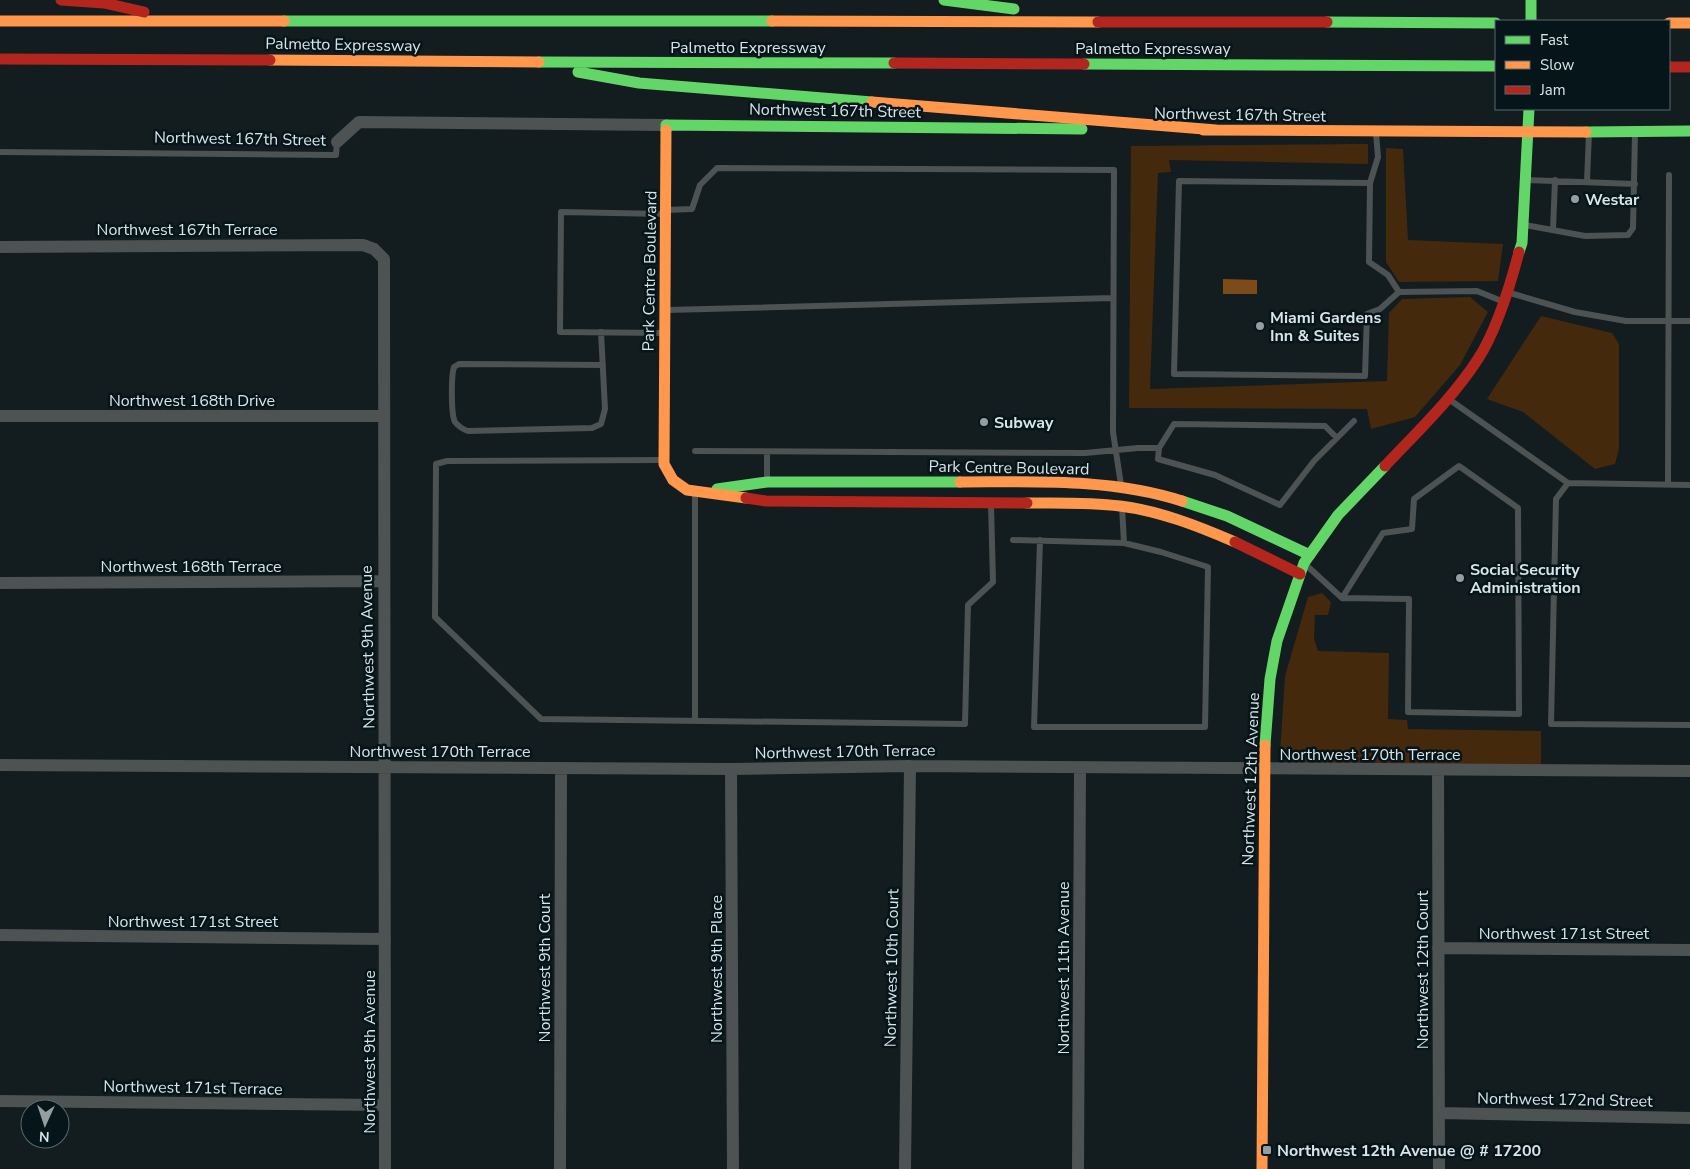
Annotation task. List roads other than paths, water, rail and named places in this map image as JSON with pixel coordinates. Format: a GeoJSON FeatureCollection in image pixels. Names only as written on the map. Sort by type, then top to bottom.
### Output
{"type":"FeatureCollection","features":[{"type":"Feature","properties":{"kind":"main road"},"geometry":{"type":"LineString","coordinates":[[61,0],[104,3],[194,22]]}},
{"type":"Feature","properties":{"kind":"main road"},"geometry":{"type":"LineString","coordinates":[[944,0],[1107,22]]}},
{"type":"Feature","properties":{"kind":"main road"},"geometry":{"type":"LineString","coordinates":[[1531,0],[1531,20]]}},
{"type":"Feature","properties":{"kind":"main road","name":"Palmetto Expressway"},"geometry":{"type":"LineString","coordinates":[[0,21],[606,20],[1495,23]]}},
{"type":"Feature","properties":{"kind":"main road"},"geometry":{"type":"LineString","coordinates":[[1670,23],[1690,23]]}},
{"type":"Feature","properties":{"kind":"main road","name":"Palmetto Expressway"},"geometry":{"type":"LineString","coordinates":[[0,58],[1495,66]]}},
{"type":"Feature","properties":{"kind":"main road"},"geometry":{"type":"LineString","coordinates":[[518,62],[639,83],[1216,130]]}},
{"type":"Feature","properties":{"kind":"main road"},"geometry":{"type":"LineString","coordinates":[[1670,67],[1690,67]]}},
{"type":"Feature","properties":{"kind":"main road","name":"Northwest 12th Avenue"},"geometry":{"type":"LineString","coordinates":[[1262,1169],[1263,770],[1270,678],[1278,641],[1305,564],[1338,515],[1449,399],[1479,358],[1506,297],[1522,243],[1529,110]]}},
{"type":"Feature","properties":{"kind":"main road","name":"Northwest 167th Street"},"geometry":{"type":"LineString","coordinates":[[666,125],[1528,133],[1690,131]]}},
{"type":"Feature","properties":{"kind":"main road","name":"Park Centre Boulevard"},"geometry":{"type":"LineString","coordinates":[[666,125],[664,460],[673,480],[687,490],[766,501],[991,502],[1122,506],[1152,512],[1198,526],[1245,546],[1305,564]]}},
{"type":"Feature","properties":{"kind":"main road"},"geometry":{"type":"LineString","coordinates":[[766,501],[767,482]]}},
{"type":"Feature","properties":{"kind":"main road","name":"Park Centre Boulevard"},"geometry":{"type":"LineString","coordinates":[[695,492],[767,482],[1069,482],[1121,486],[1168,496],[1227,516],[1305,564]]}},
{"type":"Feature","properties":{"kind":"main road"},"geometry":{"type":"LineString","coordinates":[[991,482],[991,502]]}},
{"type":"Feature","properties":{"kind":"main road"},"geometry":{"type":"LineString","coordinates":[[1121,486],[1122,506]]}},
{"type":"Feature","properties":{"kind":"street","name":"Northwest 167th Street"},"geometry":{"type":"LineString","coordinates":[[336,142],[359,122],[666,125]]}},
{"type":"Feature","properties":{"kind":"street","name":"Northwest 167th Terrace"},"geometry":{"type":"LineString","coordinates":[[0,247],[364,245],[374,248]]}},
{"type":"Feature","properties":{"kind":"street","name":"Northwest 9th Avenue"},"geometry":{"type":"LineString","coordinates":[[374,248],[384,260],[385,1169]]}},
{"type":"Feature","properties":{"kind":"street","name":"Northwest 168th Drive"},"geometry":{"type":"LineString","coordinates":[[0,416],[384,416]]}},
{"type":"Feature","properties":{"kind":"street","name":"Northwest 168th Terrace"},"geometry":{"type":"LineString","coordinates":[[0,584],[383,581]]}},
{"type":"Feature","properties":{"kind":"street","name":"Northwest 170th Terrace"},"geometry":{"type":"LineString","coordinates":[[0,765],[731,769],[910,766],[1263,770],[1690,771]]}},
{"type":"Feature","properties":{"kind":"street","name":"Northwest 10th Court"},"geometry":{"type":"LineString","coordinates":[[905,1169],[910,766]]}},
{"type":"Feature","properties":{"kind":"street","name":"Northwest 9th Court"},"geometry":{"type":"LineString","coordinates":[[560,1169],[561,768]]}},
{"type":"Feature","properties":{"kind":"street","name":"Northwest 11th Avenue"},"geometry":{"type":"LineString","coordinates":[[1078,1169],[1080,768]]}},
{"type":"Feature","properties":{"kind":"street","name":"Northwest 9th Place"},"geometry":{"type":"LineString","coordinates":[[731,769],[733,1169]]}},
{"type":"Feature","properties":{"kind":"street","name":"Northwest 12th Court"},"geometry":{"type":"LineString","coordinates":[[1438,770],[1440,1169]]}},
{"type":"Feature","properties":{"kind":"street","name":"Northwest 171st Street"},"geometry":{"type":"LineString","coordinates":[[0,935],[385,938]]}},
{"type":"Feature","properties":{"kind":"street","name":"Northwest 171st Street"},"geometry":{"type":"LineString","coordinates":[[1438,948],[1690,950]]}},
{"type":"Feature","properties":{"kind":"street","name":"Northwest 171st Terrace"},"geometry":{"type":"LineString","coordinates":[[0,1101],[385,1105]]}},
{"type":"Feature","properties":{"kind":"street","name":"Northwest 172nd Street"},"geometry":{"type":"LineString","coordinates":[[1440,1113],[1690,1118]]}},
{"type":"Feature","properties":{"kind":"lane"},"geometry":{"type":"LineString","coordinates":[[1376,132],[1378,157],[1370,183],[1368,262],[1388,275],[1400,292]]}},
{"type":"Feature","properties":{"kind":"lane"},"geometry":{"type":"LineString","coordinates":[[1587,180],[1589,132]]}},
{"type":"Feature","properties":{"kind":"lane"},"geometry":{"type":"LineString","coordinates":[[1524,225],[1585,236],[1628,235],[1633,228],[1635,132]]}},
{"type":"Feature","properties":{"kind":"lane","name":"Northwest 167th Street"},"geometry":{"type":"LineString","coordinates":[[0,152],[336,155],[336,142]]}},
{"type":"Feature","properties":{"kind":"lane"},"geometry":{"type":"LineString","coordinates":[[664,333],[560,332],[561,212],[666,212],[692,209],[700,185],[717,168],[1114,170],[1113,432],[1121,486]]}},
{"type":"Feature","properties":{"kind":"lane"},"geometry":{"type":"LineString","coordinates":[[1668,484],[1669,176]]}},
{"type":"Feature","properties":{"kind":"lane"},"geometry":{"type":"LineString","coordinates":[[1526,180],[1587,180],[1634,184]]}},
{"type":"Feature","properties":{"kind":"lane"},"geometry":{"type":"LineString","coordinates":[[1553,230],[1555,180]]}},
{"type":"Feature","properties":{"kind":"lane"},"geometry":{"type":"LineString","coordinates":[[1370,183],[1179,181],[1174,374],[1365,376],[1367,314],[1380,309],[1400,292],[1477,291],[1626,321],[1690,321]]}},
{"type":"Feature","properties":{"kind":"lane"},"geometry":{"type":"LineString","coordinates":[[664,310],[1113,298]]}},
{"type":"Feature","properties":{"kind":"lane"},"geometry":{"type":"LineString","coordinates":[[601,332],[603,365],[605,409],[601,424],[592,428],[468,431],[460,428],[454,420],[451,375],[454,367],[459,364],[603,365]]}},
{"type":"Feature","properties":{"kind":"lane"},"geometry":{"type":"LineString","coordinates":[[1449,399],[1568,483],[1690,484]]}},
{"type":"Feature","properties":{"kind":"lane"},"geometry":{"type":"LineString","coordinates":[[1337,438],[1325,426],[1174,424],[1159,448],[1158,459],[1215,475],[1280,505],[1314,462],[1354,421]]}},
{"type":"Feature","properties":{"kind":"lane"},"geometry":{"type":"LineString","coordinates":[[695,452],[1116,452],[1138,448],[1159,448]]}},
{"type":"Feature","properties":{"kind":"lane"},"geometry":{"type":"LineString","coordinates":[[767,452],[767,482]]}},
{"type":"Feature","properties":{"kind":"lane"},"geometry":{"type":"LineString","coordinates":[[664,460],[447,461],[436,464],[435,618],[541,718],[964,724],[968,605],[993,582],[991,502]]}},
{"type":"Feature","properties":{"kind":"lane"},"geometry":{"type":"LineString","coordinates":[[1305,564],[1342,598],[1409,599],[1408,712],[1519,714],[1518,508],[1459,466],[1414,499],[1412,529],[1383,533],[1342,598]]}},
{"type":"Feature","properties":{"kind":"lane"},"geometry":{"type":"LineString","coordinates":[[1568,483],[1556,499],[1551,724],[1690,725]]}},
{"type":"Feature","properties":{"kind":"lane"},"geometry":{"type":"LineString","coordinates":[[695,492],[695,720]]}},
{"type":"Feature","properties":{"kind":"lane"},"geometry":{"type":"LineString","coordinates":[[1122,506],[1124,543]]}},
{"type":"Feature","properties":{"kind":"lane"},"geometry":{"type":"LineString","coordinates":[[1013,540],[1040,540],[1124,543],[1162,552],[1208,567],[1205,727],[1034,727],[1040,540]]}},
{"type":"Feature","properties":{"kind":"place","name":"Westar"},"geometry":{"type":"Point","coordinates":[1575,199]}},
{"type":"Feature","properties":{"kind":"place","name":"Miami Gardens Inn & Suites"},"geometry":{"type":"Point","coordinates":[1260,326]}},
{"type":"Feature","properties":{"kind":"place","name":"Subway"},"geometry":{"type":"Point","coordinates":[984,422]}},
{"type":"Feature","properties":{"kind":"place","name":"Social Security Administration"},"geometry":{"type":"Point","coordinates":[1460,578]}},
{"type":"Feature","properties":{"kind":"place","name":"Northwest 12th Avenue @ # 17200"},"geometry":{"type":"Point","coordinates":[1267,1150]}}]}
